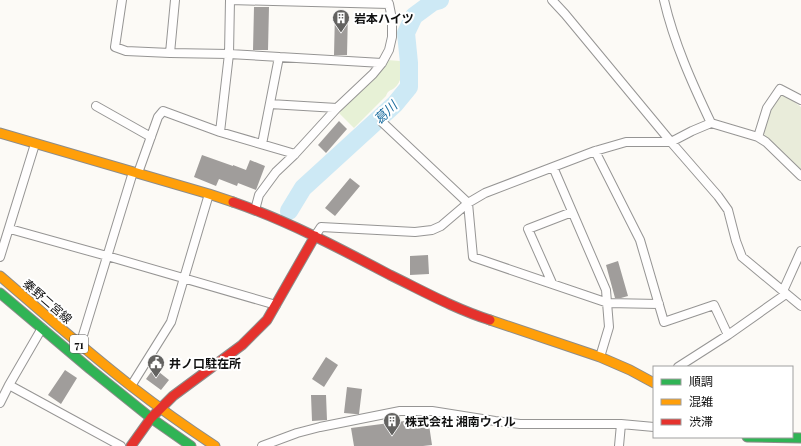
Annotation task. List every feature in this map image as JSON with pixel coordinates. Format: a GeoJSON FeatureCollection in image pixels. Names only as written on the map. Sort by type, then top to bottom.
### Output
{"type":"FeatureCollection","features":[{"type":"Feature","properties":{"kind":"street"},"geometry":{"type":"LineString","coordinates":[[122,0],[115,47],[126,51],[229,54],[382,63]]}},
{"type":"Feature","properties":{"kind":"street"},"geometry":{"type":"LineString","coordinates":[[170,53],[175,0]]}},
{"type":"Feature","properties":{"kind":"street"},"geometry":{"type":"LineString","coordinates":[[220,132],[229,54],[230,0],[388,2],[392,20],[392,37],[389,50],[382,63],[373,74],[337,108],[295,154],[276,172],[259,195],[255,210]]}},
{"type":"Feature","properties":{"kind":"street"},"geometry":{"type":"LineString","coordinates":[[552,0],[718,196],[728,210],[736,242],[742,257],[801,306]]}},
{"type":"Feature","properties":{"kind":"street"},"geometry":{"type":"LineString","coordinates":[[664,0],[676,42],[691,80],[711,123]]}},
{"type":"Feature","properties":{"kind":"street"},"geometry":{"type":"LineString","coordinates":[[262,144],[279,57]]}},
{"type":"Feature","properties":{"kind":"street"},"geometry":{"type":"LineString","coordinates":[[758,137],[767,108],[780,89],[801,100]]}},
{"type":"Feature","properties":{"kind":"street"},"geometry":{"type":"LineString","coordinates":[[270,104],[337,108]]}},
{"type":"Feature","properties":{"kind":"street"},"geometry":{"type":"LineString","coordinates":[[96,106],[151,137]]}},
{"type":"Feature","properties":{"kind":"street"},"geometry":{"type":"LineString","coordinates":[[80,345],[107,256],[136,172],[158,117],[163,111],[220,132],[295,154]]}},
{"type":"Feature","properties":{"kind":"street"},"geometry":{"type":"LineString","coordinates":[[382,122],[468,203],[473,257],[608,303],[659,304]]}},
{"type":"Feature","properties":{"kind":"street"},"geometry":{"type":"LineString","coordinates":[[131,446],[151,418],[173,396],[242,345],[267,320],[321,227],[415,232],[432,230],[441,226],[468,203],[485,194],[553,167],[596,151],[626,142],[671,142],[711,123],[758,137],[766,142],[801,176]]}},
{"type":"Feature","properties":{"kind":"street"},"geometry":{"type":"LineString","coordinates":[[0,133],[209,194],[255,210],[315,236],[444,302],[474,314],[600,357],[653,382]]}},
{"type":"Feature","properties":{"kind":"street"},"geometry":{"type":"LineString","coordinates":[[0,257],[36,144]]}},
{"type":"Feature","properties":{"kind":"street"},"geometry":{"type":"LineString","coordinates":[[596,151],[640,240],[664,322],[714,305],[728,335]]}},
{"type":"Feature","properties":{"kind":"street"},"geometry":{"type":"LineString","coordinates":[[553,167],[606,290],[609,327],[600,357]]}},
{"type":"Feature","properties":{"kind":"street"},"geometry":{"type":"LineString","coordinates":[[132,386],[172,322],[209,194]]}},
{"type":"Feature","properties":{"kind":"street"},"geometry":{"type":"LineString","coordinates":[[552,284],[528,229],[572,212]]}},
{"type":"Feature","properties":{"kind":"street"},"geometry":{"type":"LineString","coordinates":[[10,229],[276,305]]}},
{"type":"Feature","properties":{"kind":"street"},"geometry":{"type":"LineString","coordinates":[[680,366],[728,335],[784,293],[801,251]]}},
{"type":"Feature","properties":{"kind":"street","name":"秦野二宮線"},"geometry":{"type":"LineString","coordinates":[[0,276],[80,345],[132,386],[216,446]]}},
{"type":"Feature","properties":{"kind":"street","name":"秦野二宮線"},"geometry":{"type":"LineString","coordinates":[[0,293],[151,418],[191,446]]}},
{"type":"Feature","properties":{"kind":"street"},"geometry":{"type":"LineString","coordinates":[[0,403],[42,328]]}},
{"type":"Feature","properties":{"kind":"street"},"geometry":{"type":"LineString","coordinates":[[9,385],[121,446]]}},
{"type":"Feature","properties":{"kind":"street"},"geometry":{"type":"LineString","coordinates":[[262,446],[297,432],[320,426],[400,411],[432,411],[520,424],[621,424],[653,427]]}},
{"type":"Feature","properties":{"kind":"street"},"geometry":{"type":"LineString","coordinates":[[619,446],[621,424]]}},
{"type":"Feature","properties":{"kind":"green space"},"geometry":{"type":"Polygon","coordinates":[[[387,60],[400,61],[401,72],[399,83],[387,93],[386,96],[354,128],[339,113],[379,73],[387,60]]]}},
{"type":"Feature","properties":{"kind":"green space"},"geometry":{"type":"Polygon","coordinates":[[[780,95],[785,95],[801,107],[801,170],[765,137],[763,130],[770,110],[780,95]]]}},
{"type":"Feature","properties":{"kind":"building"},"geometry":{"type":"Polygon","coordinates":[[[254,7],[269,7],[268,50],[253,50],[254,7]]]}},
{"type":"Feature","properties":{"kind":"building","name":"岩本ハイツ"},"geometry":{"type":"Polygon","coordinates":[[[335,12],[348,12],[347,55],[334,55],[335,12]]]}},
{"type":"Feature","properties":{"kind":"building"},"geometry":{"type":"Polygon","coordinates":[[[339,121],[347,129],[326,153],[318,145],[339,121]]]}},
{"type":"Feature","properties":{"kind":"building"},"geometry":{"type":"Polygon","coordinates":[[[202,155],[246,170],[250,160],[265,166],[256,190],[238,183],[237,186],[219,179],[216,186],[194,177],[202,155]]]}},
{"type":"Feature","properties":{"kind":"building"},"geometry":{"type":"Polygon","coordinates":[[[350,178],[360,186],[335,216],[325,208],[350,178]]]}},
{"type":"Feature","properties":{"kind":"building"},"geometry":{"type":"Polygon","coordinates":[[[428,255],[429,274],[410,275],[410,256],[428,255]]]}},
{"type":"Feature","properties":{"kind":"building"},"geometry":{"type":"Polygon","coordinates":[[[618,261],[628,296],[615,298],[606,265],[618,261]]]}},
{"type":"Feature","properties":{"kind":"building"},"geometry":{"type":"Polygon","coordinates":[[[326,357],[338,365],[324,387],[312,379],[326,357]]]}},
{"type":"Feature","properties":{"kind":"building","name":"井ノ口駐在所"},"geometry":{"type":"Polygon","coordinates":[[[154,368],[169,380],[161,390],[146,379],[154,368]]]}},
{"type":"Feature","properties":{"kind":"building"},"geometry":{"type":"Polygon","coordinates":[[[65,370],[77,378],[61,404],[48,395],[65,370]]]}},
{"type":"Feature","properties":{"kind":"building"},"geometry":{"type":"Polygon","coordinates":[[[347,387],[362,389],[359,414],[344,413],[347,387]]]}},
{"type":"Feature","properties":{"kind":"building"},"geometry":{"type":"Polygon","coordinates":[[[311,395],[326,395],[327,420],[312,421],[311,395]]]}},
{"type":"Feature","properties":{"kind":"building","name":"株式会社 湘南ウィル"},"geometry":{"type":"Polygon","coordinates":[[[428,418],[432,445],[354,446],[351,428],[428,418]]]}},
{"type":"Feature","properties":{"kind":"waterway","name":"葛川"},"geometry":{"type":"LineString","coordinates":[[289,211],[303,188],[395,104],[409,87],[409,63],[406,33],[414,16],[433,2],[440,0]]}},
{"type":"Feature","properties":{"kind":"traffic: fast"},"geometry":{"type":"LineString","coordinates":[[0,293],[151,418],[191,446]]}},
{"type":"Feature","properties":{"kind":"traffic: fast"},"geometry":{"type":"LineString","coordinates":[[793,438],[801,438]]}},
{"type":"Feature","properties":{"kind":"traffic: slow"},"geometry":{"type":"LineString","coordinates":[[0,133],[233,202]]}},
{"type":"Feature","properties":{"kind":"traffic: slow"},"geometry":{"type":"LineString","coordinates":[[0,276],[114,373],[141,394],[215,446]]}},
{"type":"Feature","properties":{"kind":"traffic: slow"},"geometry":{"type":"LineString","coordinates":[[490,320],[600,357],[630,370],[653,382]]}},
{"type":"Feature","properties":{"kind":"traffic: jam"},"geometry":{"type":"LineString","coordinates":[[233,202],[293,226],[464,311],[490,320]]}},
{"type":"Feature","properties":{"kind":"traffic: jam"},"geometry":{"type":"LineString","coordinates":[[131,446],[151,418],[173,396],[242,345],[267,320],[315,236]]}},
{"type":"Feature","properties":{"kind":"place","name":"岩本ハイツ"},"geometry":{"type":"Point","coordinates":[341,33]}},
{"type":"Feature","properties":{"kind":"place","name":"井ノ口駐在所"},"geometry":{"type":"Point","coordinates":[156,378]}},
{"type":"Feature","properties":{"kind":"place","name":"株式会社 湘南ウィル"},"geometry":{"type":"Point","coordinates":[392,436]}}]}
